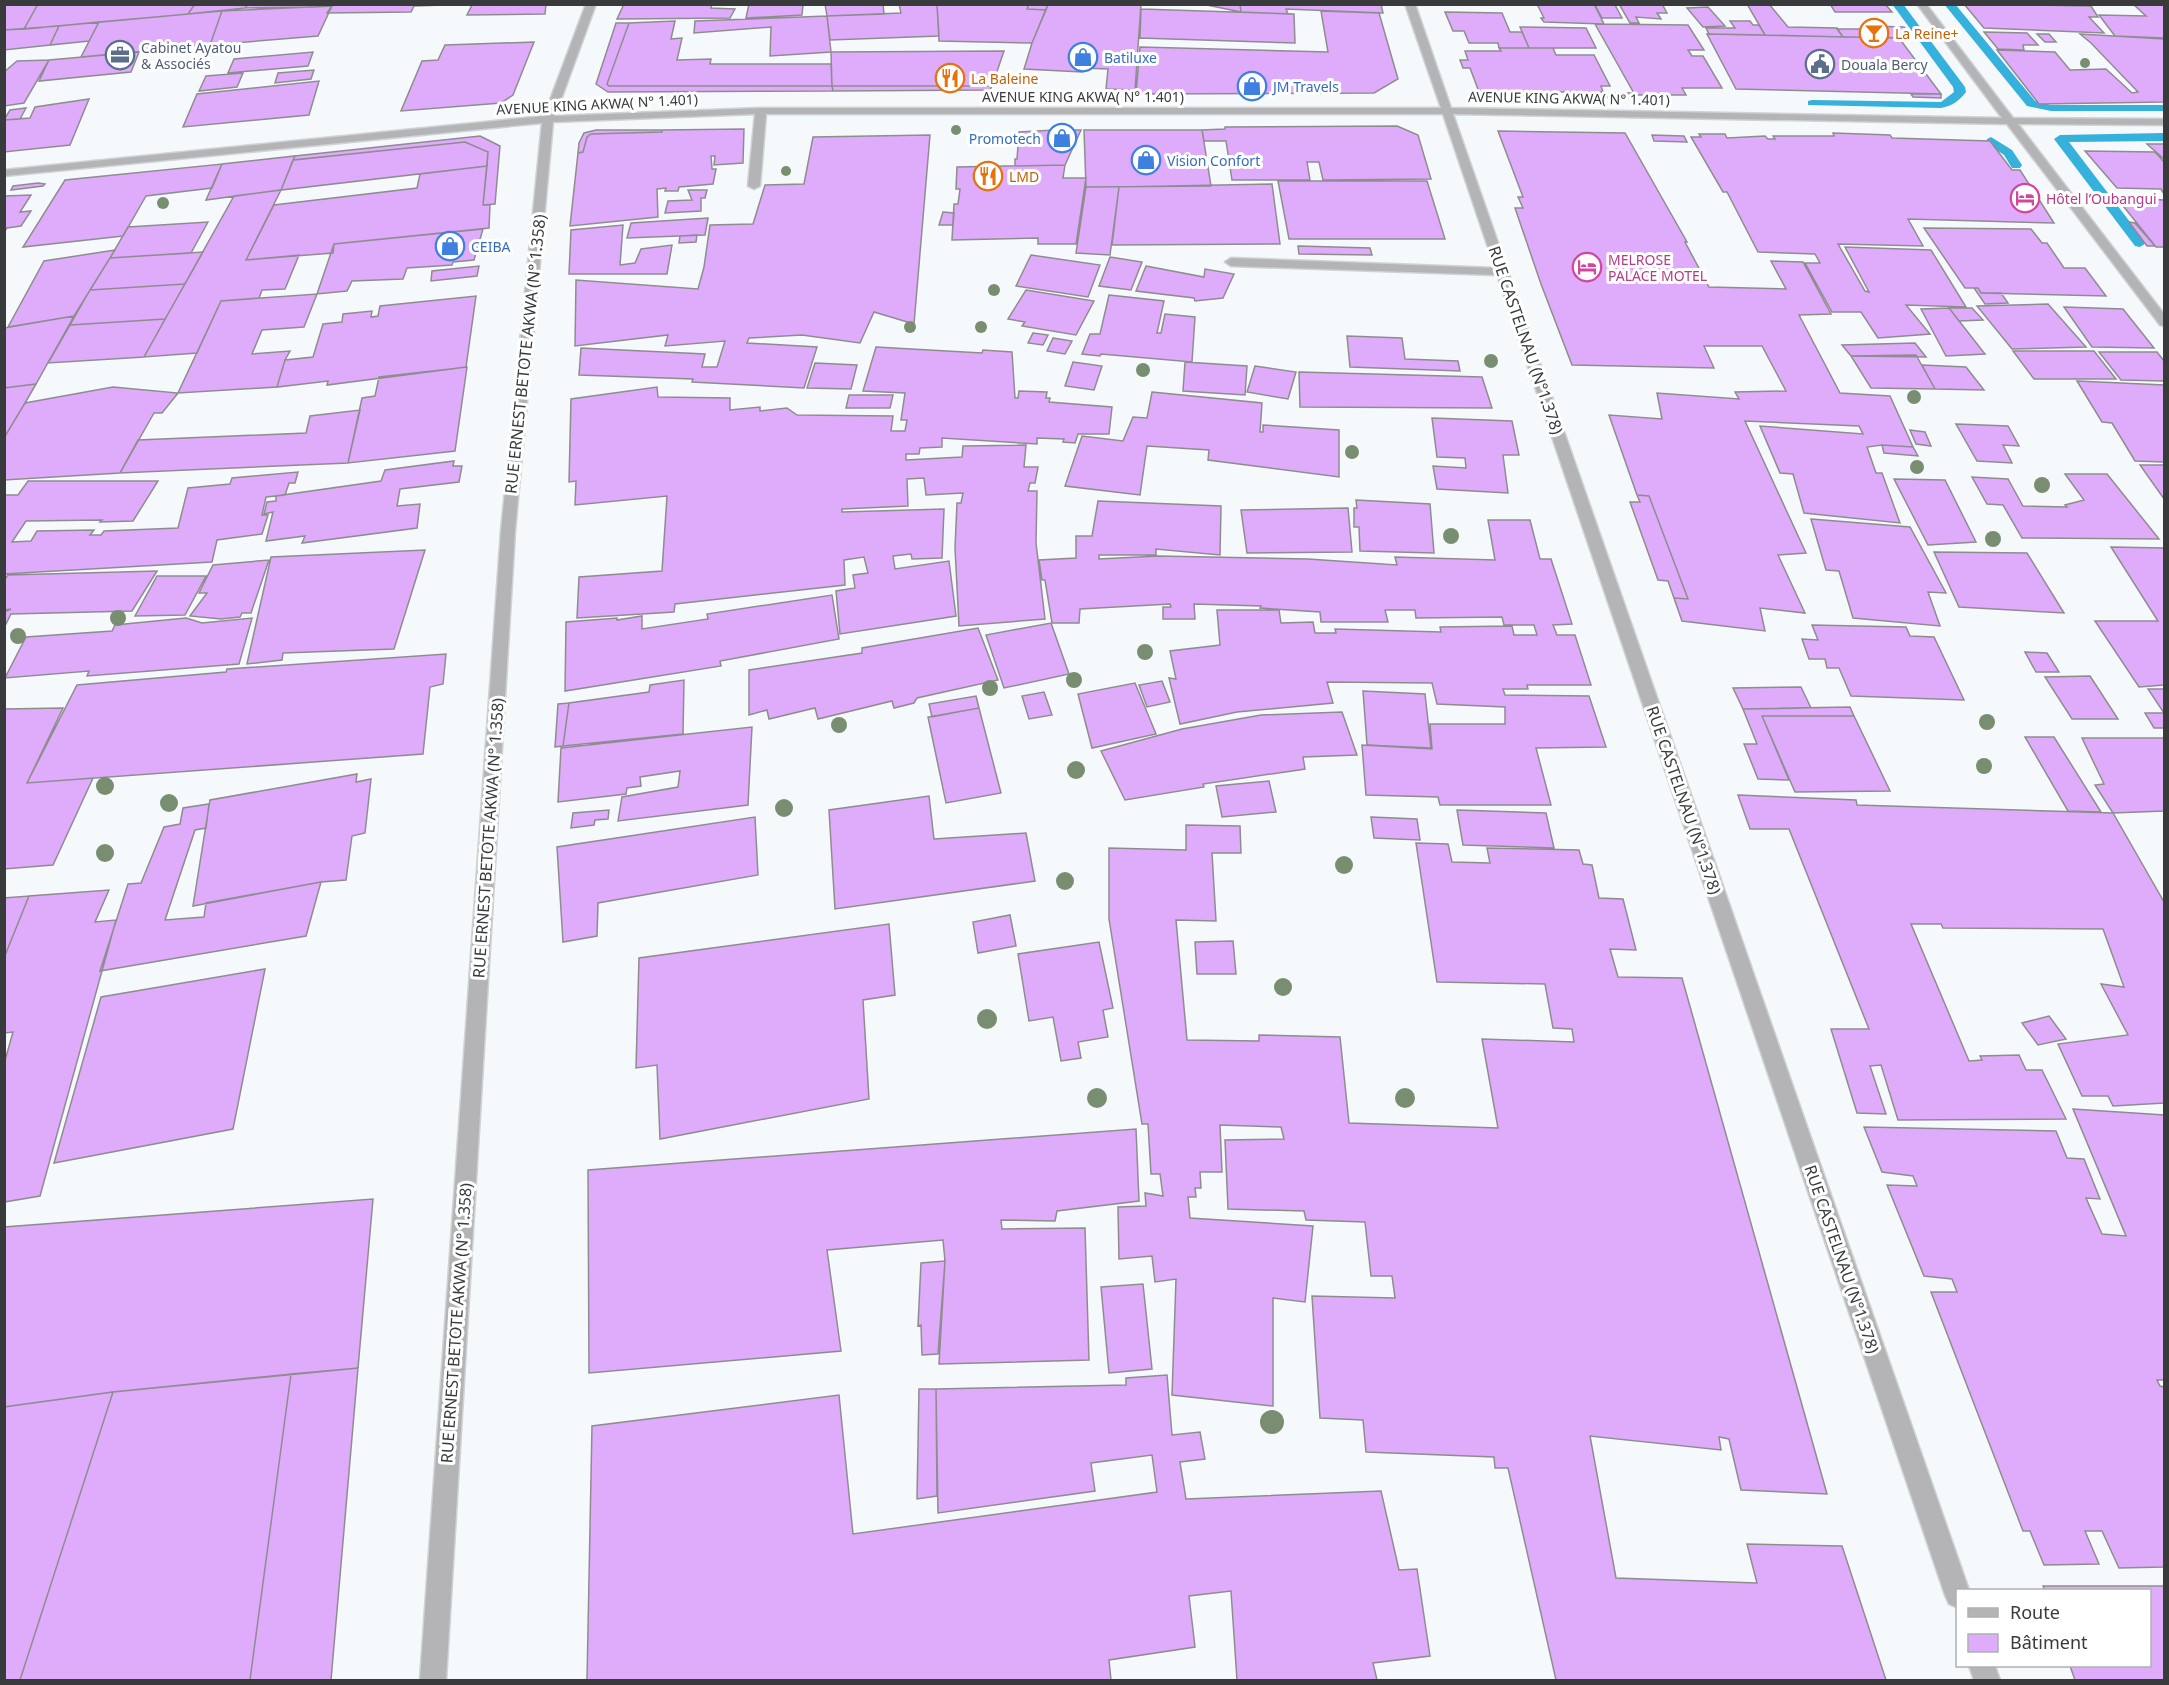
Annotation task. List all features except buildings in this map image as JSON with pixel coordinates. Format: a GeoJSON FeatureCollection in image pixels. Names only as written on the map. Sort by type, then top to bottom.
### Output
{"type":"FeatureCollection","features":[{"type":"Feature","properties":{"kind":"street","name":"RUE ERNEST BETOTE AKWA (N° 1.358)"},"geometry":{"type":"LineString","coordinates":[[433,1680],[508,531],[548,119],[591,4]]}},
{"type":"Feature","properties":{"kind":"street","name":"RUE CASTELNAU (N°1.378)"},"geometry":{"type":"LineString","coordinates":[[1410,4],[1956,1589]]}},
{"type":"Feature","properties":{"kind":"street"},"geometry":{"type":"LineString","coordinates":[[1921,4],[2164,322]]}},
{"type":"Feature","properties":{"kind":"street","name":"AVENUE KING AKWA( N° 1.401)"},"geometry":{"type":"LineString","coordinates":[[4,173],[548,119],[761,111],[1447,111],[2164,122]]}},
{"type":"Feature","properties":{"kind":"street"},"geometry":{"type":"LineString","coordinates":[[754,186],[761,111]]}},
{"type":"Feature","properties":{"kind":"street"},"geometry":{"type":"LineString","coordinates":[[1231,262],[1502,272]]}},
{"type":"Feature","properties":{"kind":"waterway"},"geometry":{"type":"LineString","coordinates":[[1812,103],[1941,105],[1954,99],[1960,92],[1959,87],[1897,4]]}},
{"type":"Feature","properties":{"kind":"waterway"},"geometry":{"type":"LineString","coordinates":[[1949,4],[2031,104],[2051,108],[2164,108]]}},
{"type":"Feature","properties":{"kind":"waterway"},"geometry":{"type":"LineString","coordinates":[[2140,243],[2060,139],[2164,137]]}},
{"type":"Feature","properties":{"kind":"waterway"},"geometry":{"type":"LineString","coordinates":[[1991,141],[2008,153],[2016,165]]}},
{"type":"Feature","properties":{"kind":"place","name":"La Reine+"},"geometry":{"type":"Point","coordinates":[1874,33]}},
{"type":"Feature","properties":{"kind":"place","name":"Cabinet Ayatou & Associés"},"geometry":{"type":"Point","coordinates":[120,55]}},
{"type":"Feature","properties":{"kind":"place","name":"Batiluxe"},"geometry":{"type":"Point","coordinates":[1083,57]}},
{"type":"Feature","properties":{"kind":"place","name":"Douala Bercy"},"geometry":{"type":"Point","coordinates":[1820,64]}},
{"type":"Feature","properties":{"kind":"place","name":"La Baleine"},"geometry":{"type":"Point","coordinates":[950,78]}},
{"type":"Feature","properties":{"kind":"place","name":"JM Travels"},"geometry":{"type":"Point","coordinates":[1252,86]}},
{"type":"Feature","properties":{"kind":"place","name":"Promotech"},"geometry":{"type":"Point","coordinates":[1062,138]}},
{"type":"Feature","properties":{"kind":"place","name":"Vision Confort"},"geometry":{"type":"Point","coordinates":[1146,160]}},
{"type":"Feature","properties":{"kind":"place","name":"LMD"},"geometry":{"type":"Point","coordinates":[988,176]}},
{"type":"Feature","properties":{"kind":"place","name":"Hôtel l’Oubangui"},"geometry":{"type":"Point","coordinates":[2025,198]}},
{"type":"Feature","properties":{"kind":"place","name":"CEIBA"},"geometry":{"type":"Point","coordinates":[450,246]}},
{"type":"Feature","properties":{"kind":"place","name":"MELROSE PALACE MOTEL"},"geometry":{"type":"Point","coordinates":[1587,267]}}]}
